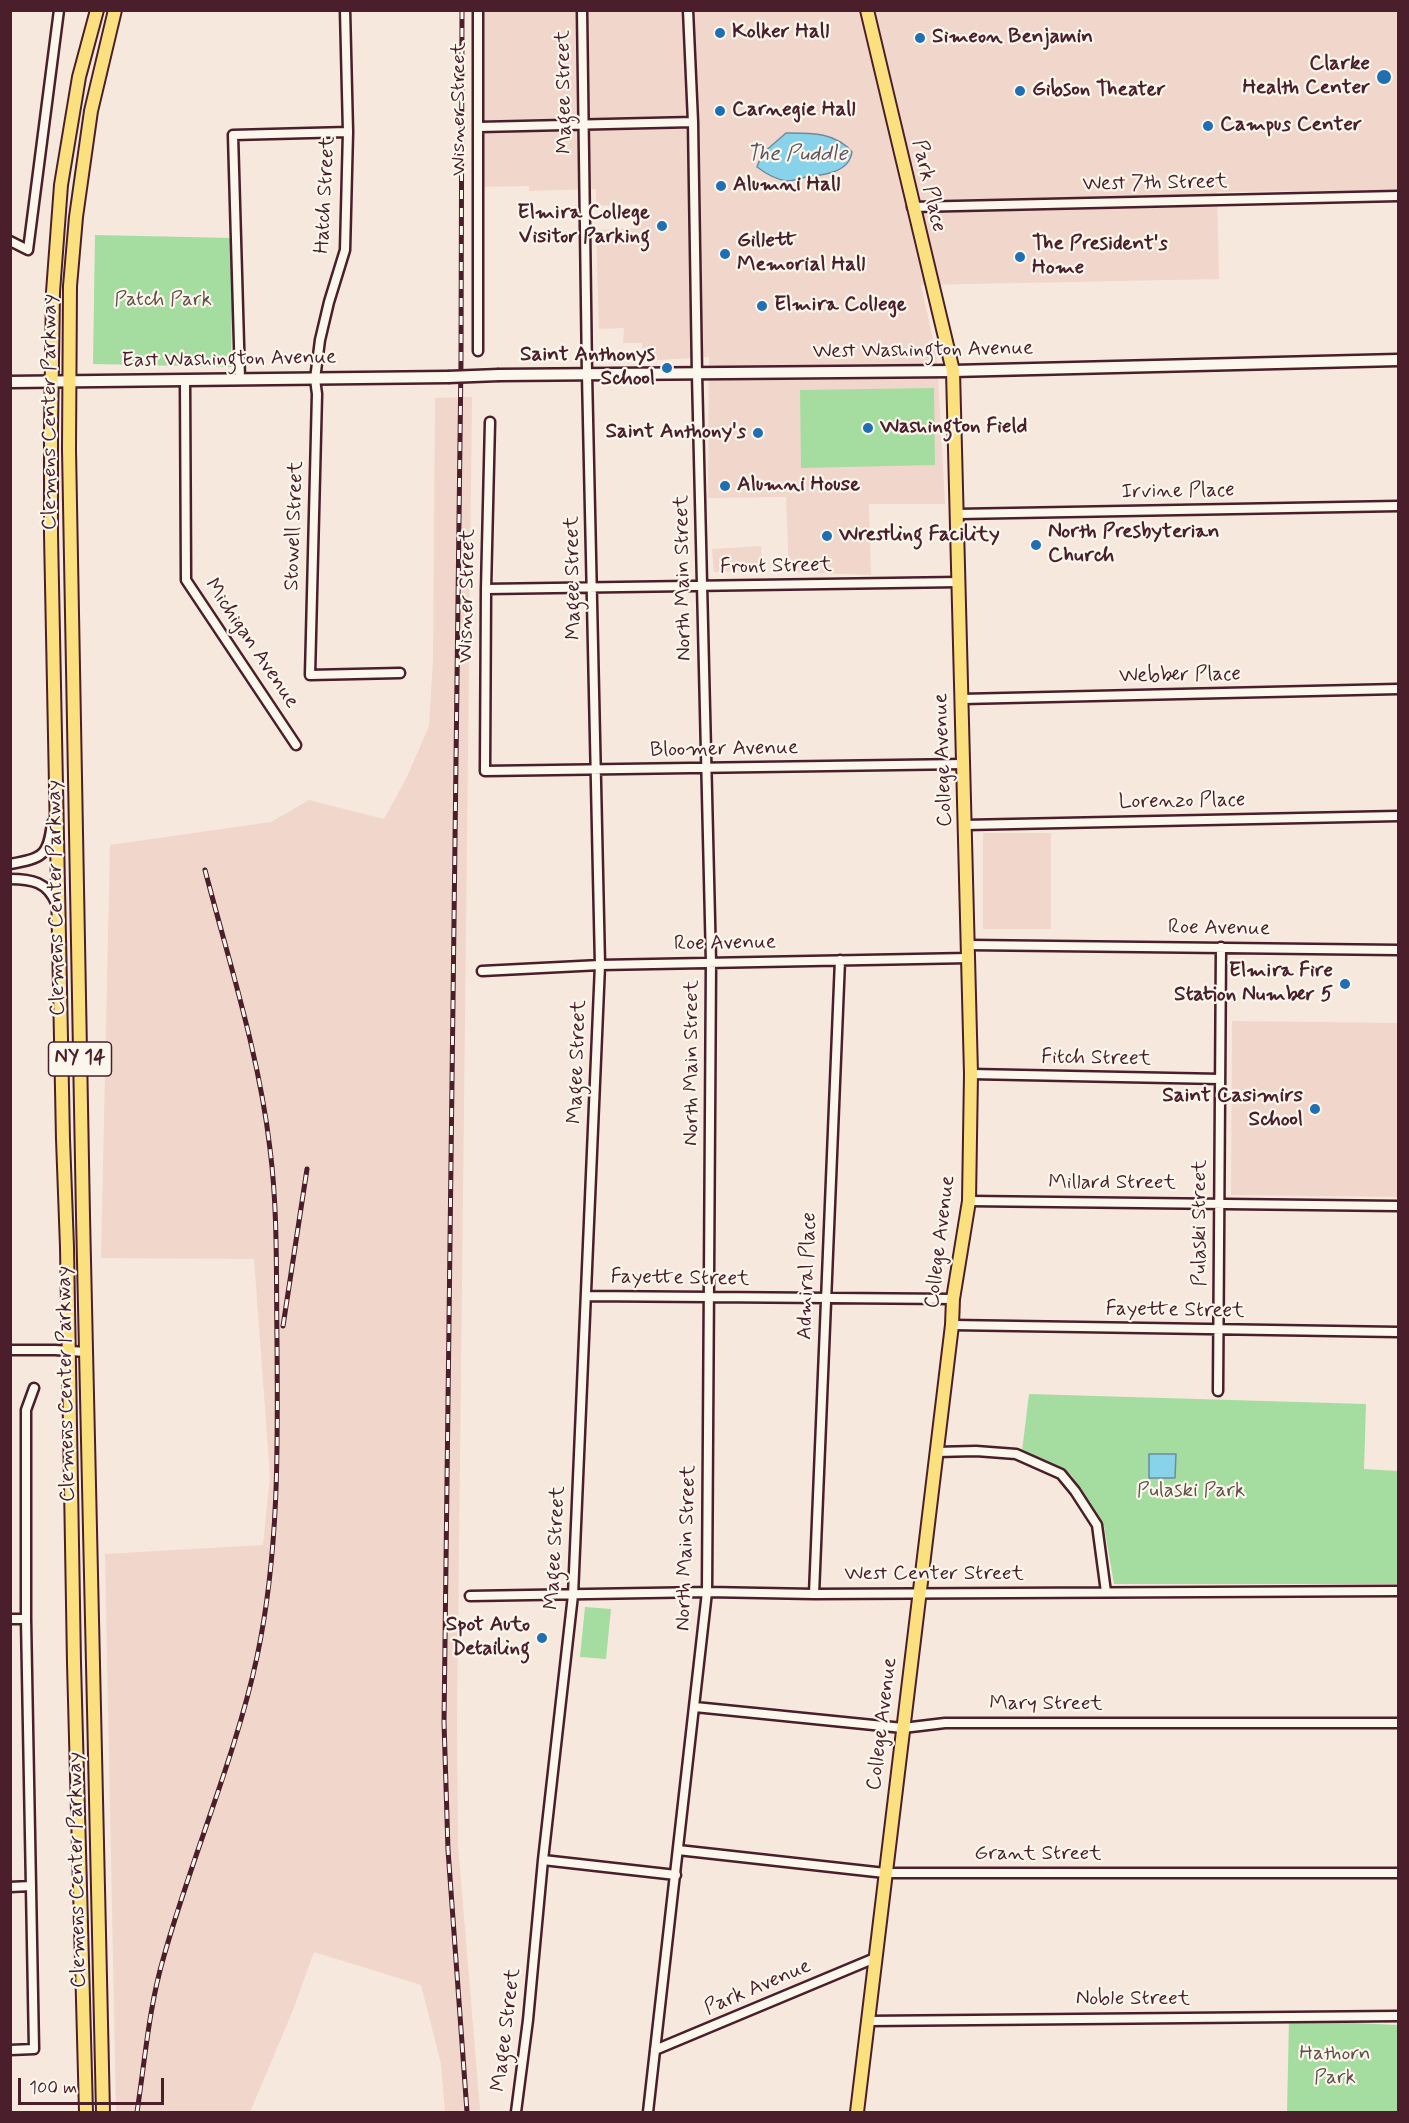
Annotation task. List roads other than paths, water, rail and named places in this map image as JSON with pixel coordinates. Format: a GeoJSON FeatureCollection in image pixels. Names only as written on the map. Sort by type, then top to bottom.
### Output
{"type":"FeatureCollection","features":[{"type":"Feature","properties":{"kind":"main road","name":"Clemens Center Parkway"},"geometry":{"type":"LineString","coordinates":[[86,2112],[51,534],[53,282],[61,185],[80,78],[97,10]]}},
{"type":"Feature","properties":{"kind":"main road","name":"Clemens Center Parkway"},"geometry":{"type":"LineString","coordinates":[[103,2112],[69,496],[72,259],[80,180],[99,76],[116,10]]}},
{"type":"Feature","properties":{"kind":"main road","name":"Park Place"},"geometry":{"type":"LineString","coordinates":[[867,10],[912,207],[953,371]]}},
{"type":"Feature","properties":{"kind":"main road","name":"College Avenue"},"geometry":{"type":"LineString","coordinates":[[857,2112],[952,1325],[953,1299],[969,1201],[971,1074],[953,371]]}},
{"type":"Feature","properties":{"kind":"street"},"geometry":{"type":"LineString","coordinates":[[10,241],[28,250],[59,10]]}},
{"type":"Feature","properties":{"kind":"street","name":"Hatch Street"},"geometry":{"type":"LineString","coordinates":[[315,379],[320,340],[345,250],[348,132],[345,10]]}},
{"type":"Feature","properties":{"kind":"street","name":"Wisner Street"},"geometry":{"type":"LineString","coordinates":[[478,10],[478,351]]}},
{"type":"Feature","properties":{"kind":"street","name":"Magee Street"},"geometry":{"type":"LineString","coordinates":[[516,2112],[528,2020],[543,1860],[573,1595],[600,965],[587,374],[582,10]]}},
{"type":"Feature","properties":{"kind":"street","name":"North Main Street"},"geometry":{"type":"LineString","coordinates":[[648,2112],[708,1592],[711,962],[693,122],[688,10]]}},
{"type":"Feature","properties":{"kind":"street"},"geometry":{"type":"LineString","coordinates":[[479,127],[693,122]]}},
{"type":"Feature","properties":{"kind":"street"},"geometry":{"type":"LineString","coordinates":[[240,380],[233,135],[348,132]]}},
{"type":"Feature","properties":{"kind":"street","name":"West 7th Street"},"geometry":{"type":"LineString","coordinates":[[912,207],[1398,196]]}},
{"type":"Feature","properties":{"kind":"street","name":"West Washington Avenue"},"geometry":{"type":"LineString","coordinates":[[448,377],[953,371],[1398,360]]}},
{"type":"Feature","properties":{"kind":"street","name":"East Washington Avenue"},"geometry":{"type":"LineString","coordinates":[[10,382],[448,377]]}},
{"type":"Feature","properties":{"kind":"street","name":"Stowell Street"},"geometry":{"type":"LineString","coordinates":[[315,379],[317,394],[309,675],[400,673]]}},
{"type":"Feature","properties":{"kind":"street","name":"Michigan Avenue"},"geometry":{"type":"LineString","coordinates":[[185,380],[186,580],[296,745]]}},
{"type":"Feature","properties":{"kind":"street","name":"Wisner Street"},"geometry":{"type":"LineString","coordinates":[[485,771],[490,422]]}},
{"type":"Feature","properties":{"kind":"street","name":"Irvine Place"},"geometry":{"type":"LineString","coordinates":[[958,514],[1398,506]]}},
{"type":"Feature","properties":{"kind":"street","name":"Front Street"},"geometry":{"type":"LineString","coordinates":[[486,589],[959,582]]}},
{"type":"Feature","properties":{"kind":"street","name":"Webber Place"},"geometry":{"type":"LineString","coordinates":[[962,699],[1398,688]]}},
{"type":"Feature","properties":{"kind":"street","name":"Bloomer Avenue"},"geometry":{"type":"LineString","coordinates":[[485,771],[964,764]]}},
{"type":"Feature","properties":{"kind":"street"},"geometry":{"type":"LineString","coordinates":[[10,864],[30,860],[43,854],[48,845],[57,802]]}},
{"type":"Feature","properties":{"kind":"street","name":"Lorenzo Place"},"geometry":{"type":"LineString","coordinates":[[965,825],[1398,816]]}},
{"type":"Feature","properties":{"kind":"street"},"geometry":{"type":"LineString","coordinates":[[10,879],[39,882],[47,887],[59,911]]}},
{"type":"Feature","properties":{"kind":"street","name":"Roe Avenue"},"geometry":{"type":"LineString","coordinates":[[482,971],[600,965],[840,960],[968,951],[1221,947],[1398,950]]}},
{"type":"Feature","properties":{"kind":"street","name":"Pulaski Street"},"geometry":{"type":"LineString","coordinates":[[1218,1391],[1221,947]]}},
{"type":"Feature","properties":{"kind":"street","name":"Admiral Place"},"geometry":{"type":"LineString","coordinates":[[814,1594],[840,960]]}},
{"type":"Feature","properties":{"kind":"street","name":"Fitch Street"},"geometry":{"type":"LineString","coordinates":[[971,1074],[1220,1079]]}},
{"type":"Feature","properties":{"kind":"street","name":"Millard Street"},"geometry":{"type":"LineString","coordinates":[[969,1201],[1398,1206]]}},
{"type":"Feature","properties":{"kind":"street","name":"Fayette Street"},"geometry":{"type":"LineString","coordinates":[[586,1296],[953,1299]]}},
{"type":"Feature","properties":{"kind":"street","name":"Fayette Street"},"geometry":{"type":"LineString","coordinates":[[952,1325],[1398,1332]]}},
{"type":"Feature","properties":{"kind":"street"},"geometry":{"type":"LineString","coordinates":[[10,1350],[86,1352]]}},
{"type":"Feature","properties":{"kind":"street"},"geometry":{"type":"LineString","coordinates":[[10,2050],[34,2049],[26,1619],[26,1410],[33,1388]]}},
{"type":"Feature","properties":{"kind":"street"},"geometry":{"type":"LineString","coordinates":[[936,1452],[976,1451],[1016,1454],[1060,1474],[1075,1491],[1097,1525],[1107,1592]]}},
{"type":"Feature","properties":{"kind":"street","name":"West Center Street"},"geometry":{"type":"LineString","coordinates":[[470,1596],[708,1592],[814,1594],[1398,1591]]}},
{"type":"Feature","properties":{"kind":"street"},"geometry":{"type":"LineString","coordinates":[[10,1619],[26,1619]]}},
{"type":"Feature","properties":{"kind":"street","name":"Mary Street"},"geometry":{"type":"LineString","coordinates":[[695,1707],[903,1728],[945,1723],[1398,1723]]}},
{"type":"Feature","properties":{"kind":"street","name":"Grant Street"},"geometry":{"type":"LineString","coordinates":[[678,1850],[885,1872],[1398,1873]]}},
{"type":"Feature","properties":{"kind":"street"},"geometry":{"type":"LineString","coordinates":[[543,1860],[676,1875]]}},
{"type":"Feature","properties":{"kind":"street"},"geometry":{"type":"LineString","coordinates":[[10,1887],[31,1886]]}},
{"type":"Feature","properties":{"kind":"street","name":"Park Avenue"},"geometry":{"type":"LineString","coordinates":[[655,2050],[876,1958]]}},
{"type":"Feature","properties":{"kind":"street","name":"Noble Street"},"geometry":{"type":"LineString","coordinates":[[868,2020],[1398,2016]]}},
{"type":"Feature","properties":{"kind":"water","name":"The Puddle"},"geometry":{"type":"Polygon","coordinates":[[[786,133],[830,137],[845,145],[852,152],[850,159],[841,169],[827,174],[789,181],[775,178],[757,167],[762,154],[786,133]]]}},
{"type":"Feature","properties":{"kind":"water"},"geometry":{"type":"Polygon","coordinates":[[[1149,1454],[1176,1454],[1175,1478],[1149,1478],[1149,1454]]]}},
{"type":"Feature","properties":{"kind":"railway"},"geometry":{"type":"LineString","coordinates":[[462,10],[461,360],[444,1722],[448,1850],[467,2112]]}},
{"type":"Feature","properties":{"kind":"railway"},"geometry":{"type":"LineString","coordinates":[[137,2112],[159,1975],[175,1919],[237,1733],[257,1657],[270,1578],[276,1499],[276,1244],[270,1149],[251,1043],[205,870]]}},
{"type":"Feature","properties":{"kind":"railway"},"geometry":{"type":"LineString","coordinates":[[283,1326],[307,1169]]}},
{"type":"Feature","properties":{"kind":"place","name":"Kolker Hall"},"geometry":{"type":"Point","coordinates":[720,33]}},
{"type":"Feature","properties":{"kind":"place","name":"Simeon Benjamin"},"geometry":{"type":"Point","coordinates":[920,38]}},
{"type":"Feature","properties":{"kind":"place","name":"Clarke Health Center"},"geometry":{"type":"Point","coordinates":[1384,77]}},
{"type":"Feature","properties":{"kind":"place","name":"Gibson Theater"},"geometry":{"type":"Point","coordinates":[1020,91]}},
{"type":"Feature","properties":{"kind":"place","name":"Carnegie Hall"},"geometry":{"type":"Point","coordinates":[720,111]}},
{"type":"Feature","properties":{"kind":"place","name":"Campus Center"},"geometry":{"type":"Point","coordinates":[1208,126]}},
{"type":"Feature","properties":{"kind":"place","name":"Alumni Hall"},"geometry":{"type":"Point","coordinates":[721,186]}},
{"type":"Feature","properties":{"kind":"place","name":"Elmira College Visitor Parking"},"geometry":{"type":"Point","coordinates":[662,226]}},
{"type":"Feature","properties":{"kind":"place","name":"Gillett Memorial Hall"},"geometry":{"type":"Point","coordinates":[725,254]}},
{"type":"Feature","properties":{"kind":"place","name":"The President's Home"},"geometry":{"type":"Point","coordinates":[1020,257]}},
{"type":"Feature","properties":{"kind":"place","name":"Elmira College"},"geometry":{"type":"Point","coordinates":[762,306]}},
{"type":"Feature","properties":{"kind":"place","name":"Saint Anthonys School"},"geometry":{"type":"Point","coordinates":[667,368]}},
{"type":"Feature","properties":{"kind":"place","name":"Washington Field"},"geometry":{"type":"Point","coordinates":[868,428]}},
{"type":"Feature","properties":{"kind":"place","name":"Saint Anthony's"},"geometry":{"type":"Point","coordinates":[758,433]}},
{"type":"Feature","properties":{"kind":"place","name":"Alumni House"},"geometry":{"type":"Point","coordinates":[725,486]}},
{"type":"Feature","properties":{"kind":"place","name":"Wrestling Facility"},"geometry":{"type":"Point","coordinates":[827,536]}},
{"type":"Feature","properties":{"kind":"place","name":"North Presbyterian Church"},"geometry":{"type":"Point","coordinates":[1036,545]}},
{"type":"Feature","properties":{"kind":"place","name":"Elmira Fire Station Number 5"},"geometry":{"type":"Point","coordinates":[1345,984]}},
{"type":"Feature","properties":{"kind":"place","name":"Saint Casimirs School"},"geometry":{"type":"Point","coordinates":[1315,1109]}},
{"type":"Feature","properties":{"kind":"place","name":"Spot Auto Detailing"},"geometry":{"type":"Point","coordinates":[542,1638]}},
{"type":"Feature","properties":{"kind":"park label","name":"Patch Park"},"geometry":{"type":"Point","coordinates":[163,301]}},
{"type":"Feature","properties":{"kind":"park label","name":"Pulaski Park"},"geometry":{"type":"Point","coordinates":[1191,1492]}},
{"type":"Feature","properties":{"kind":"park label","name":"Hathorn Park"},"geometry":{"type":"Point","coordinates":[1335,2067]}}]}
